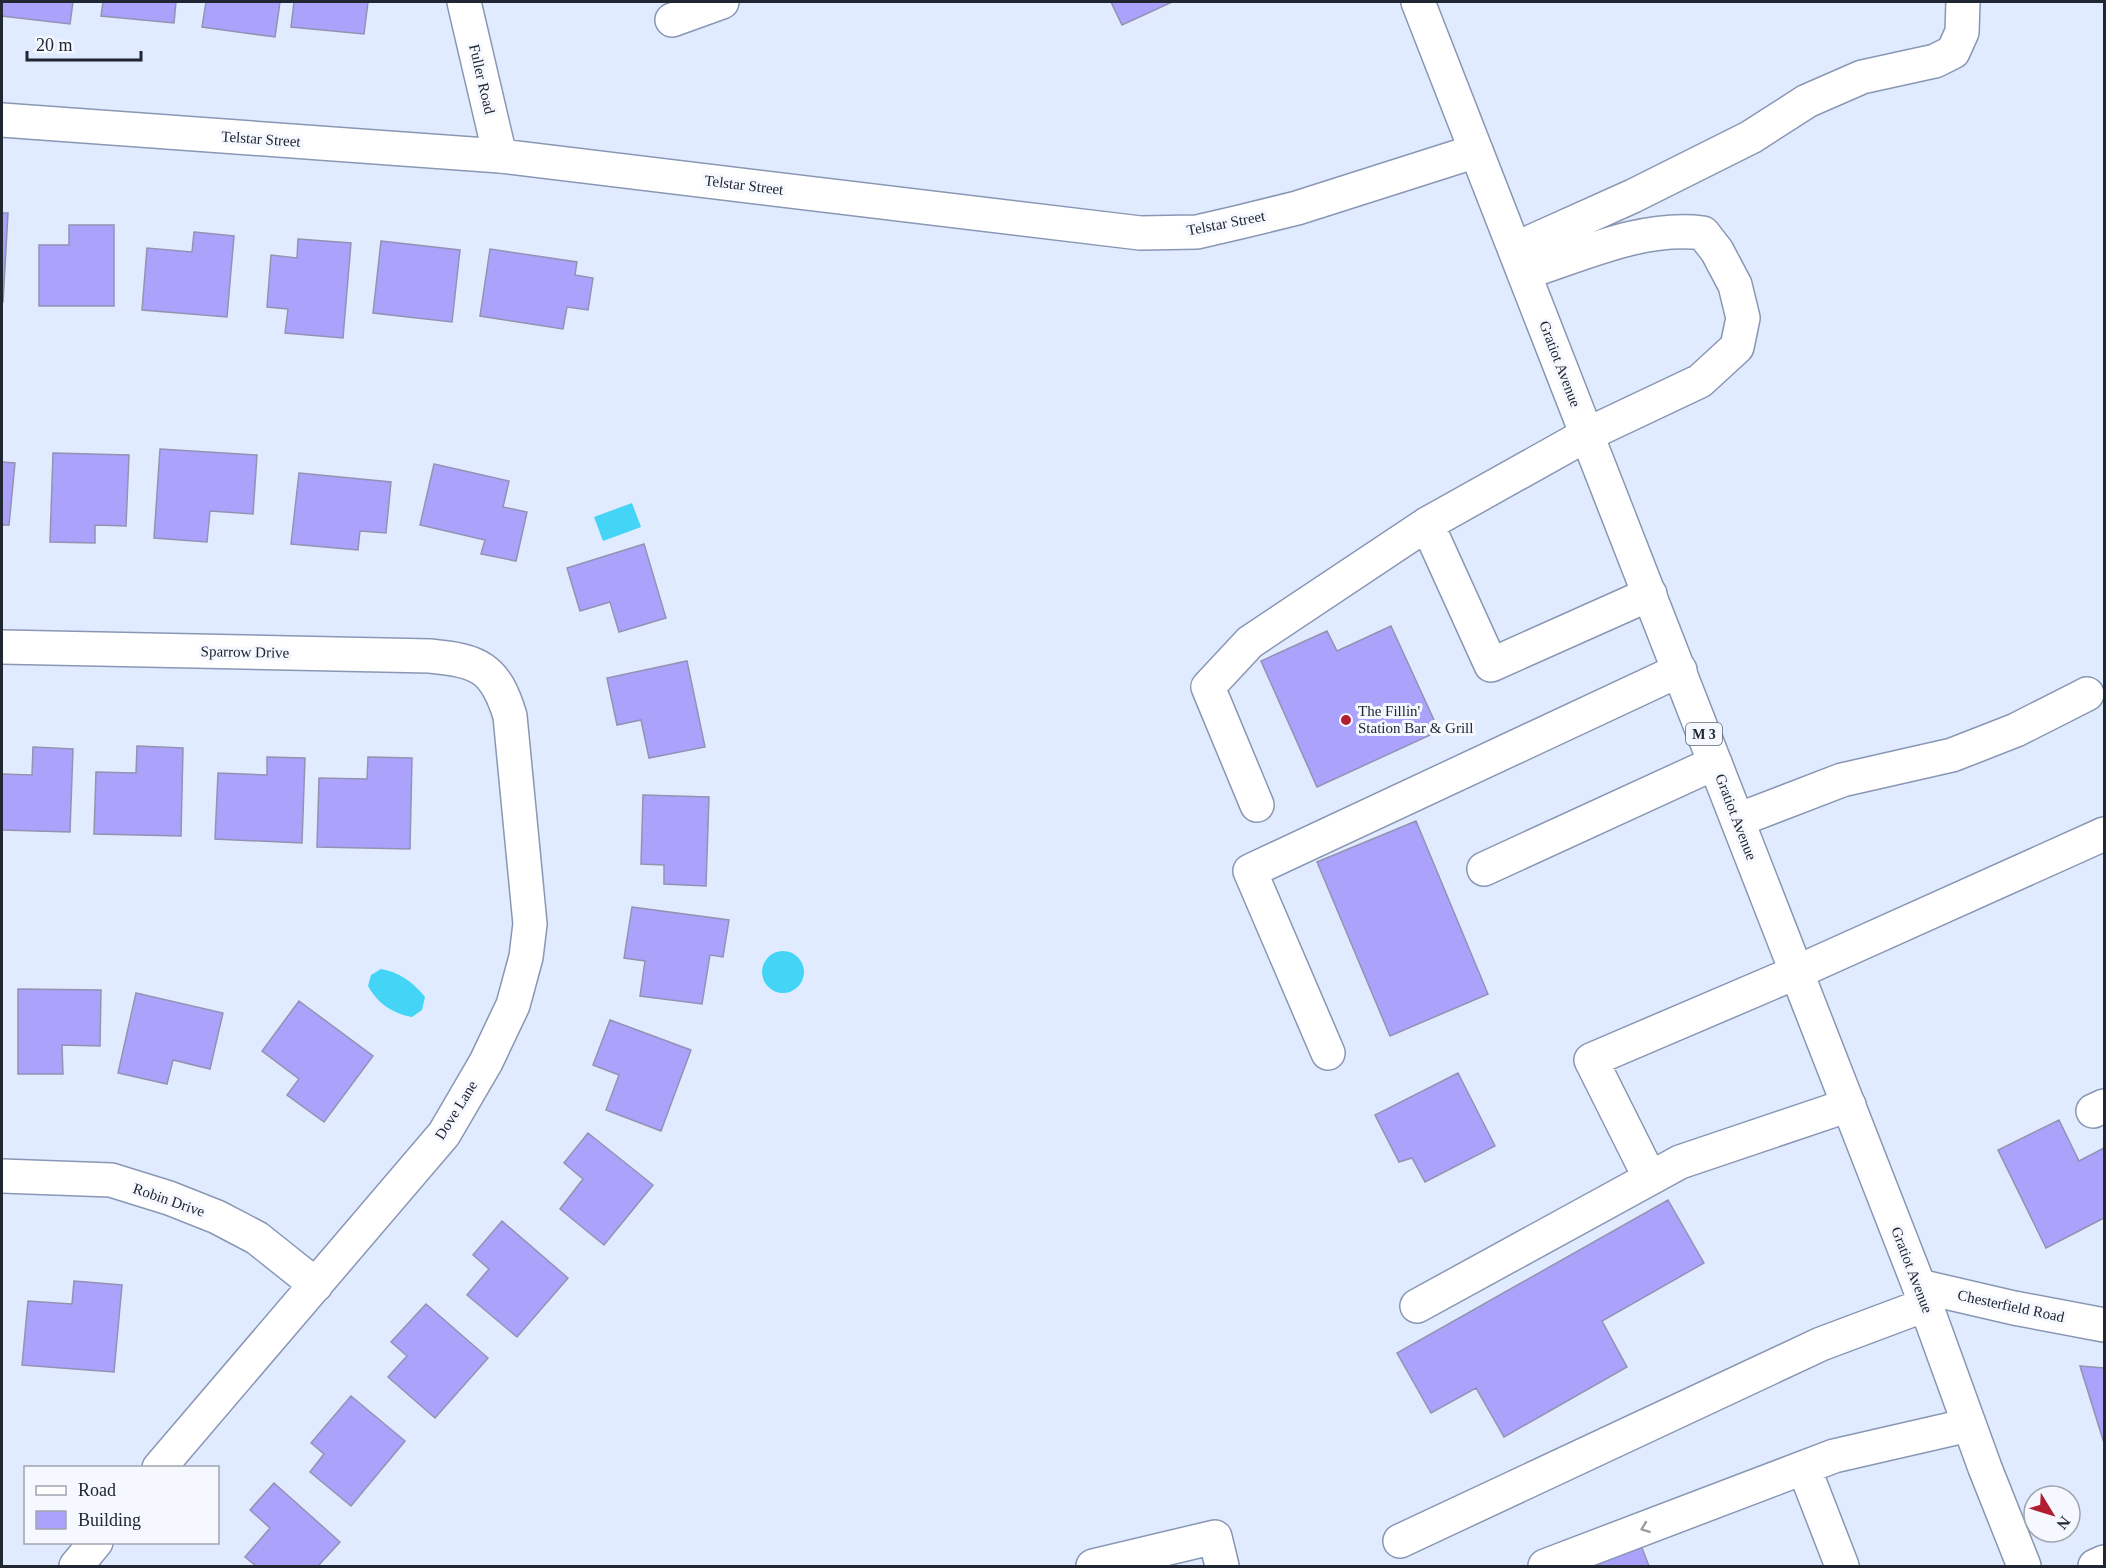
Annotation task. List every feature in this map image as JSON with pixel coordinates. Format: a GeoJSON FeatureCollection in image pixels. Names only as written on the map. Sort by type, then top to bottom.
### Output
{"type":"FeatureCollection","features":[{"type":"Feature","properties":{"kind":"street","name":"Fuller Road"},"geometry":{"type":"LineString","coordinates":[[464,2],[500,156]]}},
{"type":"Feature","properties":{"kind":"street"},"geometry":{"type":"LineString","coordinates":[[672,20],[722,2]]}},
{"type":"Feature","properties":{"kind":"street","name":"Gratiot Avenue"},"geometry":{"type":"LineString","coordinates":[[1418,2],[1849,1105],[2024,1566]]}},
{"type":"Feature","properties":{"kind":"street"},"geometry":{"type":"LineString","coordinates":[[1519,261],[1633,196],[1742,142],[1806,101],[1862,77],[1935,61],[1953,52],[1962,32],[1963,2]]}},
{"type":"Feature","properties":{"kind":"street","name":"Telstar Street"},"geometry":{"type":"LineString","coordinates":[[2,120],[500,156],[1140,233],[1197,232],[1240,222],[1297,208],[1476,151]]}},
{"type":"Feature","properties":{"kind":"street"},"geometry":{"type":"LineString","coordinates":[[1257,805],[1208,687],[1250,642],[1427,524],[1588,434],[1700,381],[1737,347],[1743,318],[1736,285],[1717,251],[1703,233],[1680,230],[1519,261]]}},
{"type":"Feature","properties":{"kind":"street"},"geometry":{"type":"LineString","coordinates":[[1427,524],[1491,665],[1650,594]]}},
{"type":"Feature","properties":{"kind":"street","name":"Sparrow Drive"},"geometry":{"type":"LineString","coordinates":[[2,647],[430,656],[464,660],[485,670]]}},
{"type":"Feature","properties":{"kind":"street","name":"Dove Lane"},"geometry":{"type":"LineString","coordinates":[[160,1466],[444,1134],[486,1062],[513,1005],[521,976],[530,924],[510,716],[503,692],[485,670]]}},
{"type":"Feature","properties":{"kind":"street"},"geometry":{"type":"LineString","coordinates":[[1328,1053],[1250,871],[1680,670]]}},
{"type":"Feature","properties":{"kind":"street"},"geometry":{"type":"LineString","coordinates":[[1738,820],[1842,780],[1952,754],[2016,730],[2087,694]]}},
{"type":"Feature","properties":{"kind":"street"},"geometry":{"type":"LineString","coordinates":[[1484,869],[1715,763]]}},
{"type":"Feature","properties":{"kind":"street"},"geometry":{"type":"LineString","coordinates":[[1650,1179],[1591,1060],[1797,972],[2104,834]]}},
{"type":"Feature","properties":{"kind":"street"},"geometry":{"type":"LineString","coordinates":[[1417,1306],[1680,1162],[1849,1105]]}},
{"type":"Feature","properties":{"kind":"street","name":"Robin Drive"},"geometry":{"type":"LineString","coordinates":[[2,1176],[111,1180],[169,1197],[217,1217],[257,1238],[316,1285]]}},
{"type":"Feature","properties":{"kind":"street"},"geometry":{"type":"LineString","coordinates":[[1400,1541],[1922,1295]]}},
{"type":"Feature","properties":{"kind":"street","name":"Chesterfield Road"},"geometry":{"type":"LineString","coordinates":[[1922,1295],[2014,1308],[2104,1325]]}},
{"type":"Feature","properties":{"kind":"street"},"geometry":{"type":"LineString","coordinates":[[1545,1566],[1834,1456],[1969,1425]]}},
{"type":"Feature","properties":{"kind":"street"},"geometry":{"type":"LineString","coordinates":[[1803,1468],[1842,1566]]}},
{"type":"Feature","properties":{"kind":"street"},"geometry":{"type":"LineString","coordinates":[[1093,1566],[1215,1537],[1222,1566]]}},
{"type":"Feature","properties":{"kind":"street"},"geometry":{"type":"LineString","coordinates":[[76,1566],[94,1544]]}},
{"type":"Feature","properties":{"kind":"street"},"geometry":{"type":"LineString","coordinates":[[2095,1566],[2104,1562]]}},
{"type":"Feature","properties":{"kind":"water"},"geometry":{"type":"Polygon","coordinates":[[[632,503],[641,527],[603,541],[594,517],[632,503]]]}},
{"type":"Feature","properties":{"kind":"water"},"geometry":{"type":"Polygon","coordinates":[[[783,951],[798,957],[804,972],[798,987],[783,993],[768,987],[762,972],[768,957],[783,951]]]}},
{"type":"Feature","properties":{"kind":"water"},"geometry":{"type":"Polygon","coordinates":[[[381,969],[400,975],[416,987],[425,997],[422,1010],[412,1017],[398,1013],[381,1002],[368,986],[371,975],[381,969]]]}},
{"type":"Feature","properties":{"kind":"building"},"geometry":{"type":"Polygon","coordinates":[[[2,2],[73,2],[70,24],[2,16],[2,2]]]}},
{"type":"Feature","properties":{"kind":"building"},"geometry":{"type":"Polygon","coordinates":[[[103,2],[176,2],[174,23],[101,16],[103,2]]]}},
{"type":"Feature","properties":{"kind":"building"},"geometry":{"type":"Polygon","coordinates":[[[206,2],[280,2],[275,37],[202,27],[206,2]]]}},
{"type":"Feature","properties":{"kind":"building"},"geometry":{"type":"Polygon","coordinates":[[[294,2],[368,2],[364,34],[291,27],[294,2]]]}},
{"type":"Feature","properties":{"kind":"building"},"geometry":{"type":"Polygon","coordinates":[[[1111,2],[1172,2],[1122,25],[1111,2]]]}},
{"type":"Feature","properties":{"kind":"building"},"geometry":{"type":"Polygon","coordinates":[[[2,213],[8,213],[3,302],[2,302],[2,213]]]}},
{"type":"Feature","properties":{"kind":"building"},"geometry":{"type":"Polygon","coordinates":[[[69,225],[114,225],[114,306],[39,306],[39,245],[69,245],[69,225]]]}},
{"type":"Feature","properties":{"kind":"building"},"geometry":{"type":"Polygon","coordinates":[[[194,232],[234,236],[227,317],[142,310],[147,248],[192,252],[194,232]]]}},
{"type":"Feature","properties":{"kind":"building"},"geometry":{"type":"Polygon","coordinates":[[[298,239],[351,243],[343,338],[285,333],[288,309],[267,307],[271,255],[297,258],[298,239]]]}},
{"type":"Feature","properties":{"kind":"building"},"geometry":{"type":"Polygon","coordinates":[[[381,241],[460,250],[452,322],[373,313],[381,241]]]}},
{"type":"Feature","properties":{"kind":"building"},"geometry":{"type":"Polygon","coordinates":[[[490,249],[577,262],[575,275],[593,278],[588,310],[567,307],[563,329],[480,316],[490,249]]]}},
{"type":"Feature","properties":{"kind":"building"},"geometry":{"type":"Polygon","coordinates":[[[160,449],[257,455],[253,514],[210,511],[207,542],[154,538],[160,449]]]}},
{"type":"Feature","properties":{"kind":"building"},"geometry":{"type":"Polygon","coordinates":[[[53,453],[129,455],[126,526],[95,525],[95,543],[50,542],[53,453]]]}},
{"type":"Feature","properties":{"kind":"building"},"geometry":{"type":"Polygon","coordinates":[[[2,462],[15,463],[9,525],[2,525],[2,462]]]}},
{"type":"Feature","properties":{"kind":"building"},"geometry":{"type":"Polygon","coordinates":[[[434,464],[509,481],[503,507],[527,512],[516,561],[481,554],[485,540],[420,525],[434,464]]]}},
{"type":"Feature","properties":{"kind":"building"},"geometry":{"type":"Polygon","coordinates":[[[299,473],[391,482],[386,533],[360,531],[358,550],[291,544],[299,473]]]}},
{"type":"Feature","properties":{"kind":"building"},"geometry":{"type":"Polygon","coordinates":[[[644,544],[666,618],[619,632],[610,602],[580,611],[567,568],[644,544]]]}},
{"type":"Feature","properties":{"kind":"building"},"geometry":{"type":"Polygon","coordinates":[[[1391,626],[1439,731],[1317,787],[1261,661],[1327,631],[1337,651],[1391,626]]]}},
{"type":"Feature","properties":{"kind":"building"},"geometry":{"type":"Polygon","coordinates":[[[687,661],[705,747],[649,758],[641,720],[617,725],[607,678],[687,661]]]}},
{"type":"Feature","properties":{"kind":"building"},"geometry":{"type":"Polygon","coordinates":[[[137,746],[183,748],[181,836],[94,834],[96,772],[136,773],[137,746]]]}},
{"type":"Feature","properties":{"kind":"building"},"geometry":{"type":"Polygon","coordinates":[[[33,747],[73,749],[70,832],[2,830],[2,774],[32,775],[33,747]]]}},
{"type":"Feature","properties":{"kind":"building"},"geometry":{"type":"Polygon","coordinates":[[[267,757],[305,758],[302,843],[215,839],[218,773],[267,775],[267,757]]]}},
{"type":"Feature","properties":{"kind":"building"},"geometry":{"type":"Polygon","coordinates":[[[368,757],[412,758],[410,849],[317,847],[319,778],[367,779],[368,757]]]}},
{"type":"Feature","properties":{"kind":"building"},"geometry":{"type":"Polygon","coordinates":[[[643,795],[709,797],[706,886],[664,884],[664,865],[641,864],[643,795]]]}},
{"type":"Feature","properties":{"kind":"building"},"geometry":{"type":"Polygon","coordinates":[[[1416,821],[1488,994],[1390,1036],[1317,862],[1416,821]]]}},
{"type":"Feature","properties":{"kind":"building"},"geometry":{"type":"Polygon","coordinates":[[[632,907],[729,920],[723,957],[710,955],[702,1004],[640,996],[645,961],[624,958],[632,907]]]}},
{"type":"Feature","properties":{"kind":"building"},"geometry":{"type":"Polygon","coordinates":[[[18,989],[101,990],[100,1046],[62,1045],[63,1074],[18,1074],[18,989]]]}},
{"type":"Feature","properties":{"kind":"building"},"geometry":{"type":"Polygon","coordinates":[[[136,993],[223,1013],[210,1069],[173,1060],[167,1084],[118,1073],[136,993]]]}},
{"type":"Feature","properties":{"kind":"building"},"geometry":{"type":"Polygon","coordinates":[[[299,1001],[373,1056],[324,1122],[287,1095],[299,1079],[262,1051],[299,1001]]]}},
{"type":"Feature","properties":{"kind":"building"},"geometry":{"type":"Polygon","coordinates":[[[610,1020],[691,1050],[661,1131],[606,1110],[619,1075],[593,1065],[610,1020]]]}},
{"type":"Feature","properties":{"kind":"building"},"geometry":{"type":"Polygon","coordinates":[[[1458,1073],[1495,1146],[1425,1182],[1412,1158],[1399,1162],[1375,1115],[1458,1073]]]}},
{"type":"Feature","properties":{"kind":"building"},"geometry":{"type":"Polygon","coordinates":[[[2059,1120],[2079,1161],[2104,1148],[2104,1218],[2046,1248],[1998,1150],[2059,1120]]]}},
{"type":"Feature","properties":{"kind":"building"},"geometry":{"type":"Polygon","coordinates":[[[588,1133],[653,1185],[604,1245],[560,1209],[583,1179],[564,1163],[588,1133]]]}},
{"type":"Feature","properties":{"kind":"building"},"geometry":{"type":"Polygon","coordinates":[[[1668,1200],[1704,1263],[1602,1321],[1627,1367],[1504,1437],[1476,1388],[1431,1413],[1397,1353],[1668,1200]]]}},
{"type":"Feature","properties":{"kind":"building"},"geometry":{"type":"Polygon","coordinates":[[[502,1221],[568,1278],[517,1337],[467,1295],[489,1269],[473,1255],[502,1221]]]}},
{"type":"Feature","properties":{"kind":"building"},"geometry":{"type":"Polygon","coordinates":[[[74,1281],[122,1285],[114,1372],[22,1365],[28,1301],[72,1304],[74,1281]]]}},
{"type":"Feature","properties":{"kind":"building"},"geometry":{"type":"Polygon","coordinates":[[[426,1304],[488,1358],[435,1418],[388,1377],[407,1356],[391,1342],[426,1304]]]}},
{"type":"Feature","properties":{"kind":"building"},"geometry":{"type":"Polygon","coordinates":[[[2080,1366],[2104,1368],[2104,1443],[2080,1366]]]}},
{"type":"Feature","properties":{"kind":"building"},"geometry":{"type":"Polygon","coordinates":[[[351,1396],[405,1441],[351,1506],[310,1472],[324,1454],[311,1443],[351,1396]]]}},
{"type":"Feature","properties":{"kind":"building"},"geometry":{"type":"Polygon","coordinates":[[[274,1483],[340,1542],[318,1566],[256,1566],[245,1557],[270,1528],[250,1510],[274,1483]]]}},
{"type":"Feature","properties":{"kind":"building"},"geometry":{"type":"Polygon","coordinates":[[[1640,1543],[1649,1566],[1580,1566],[1640,1543]]]}},
{"type":"Feature","properties":{"kind":"place","name":"The Fillin' Station Bar & Grill"},"geometry":{"type":"Point","coordinates":[1346,720]}}]}
